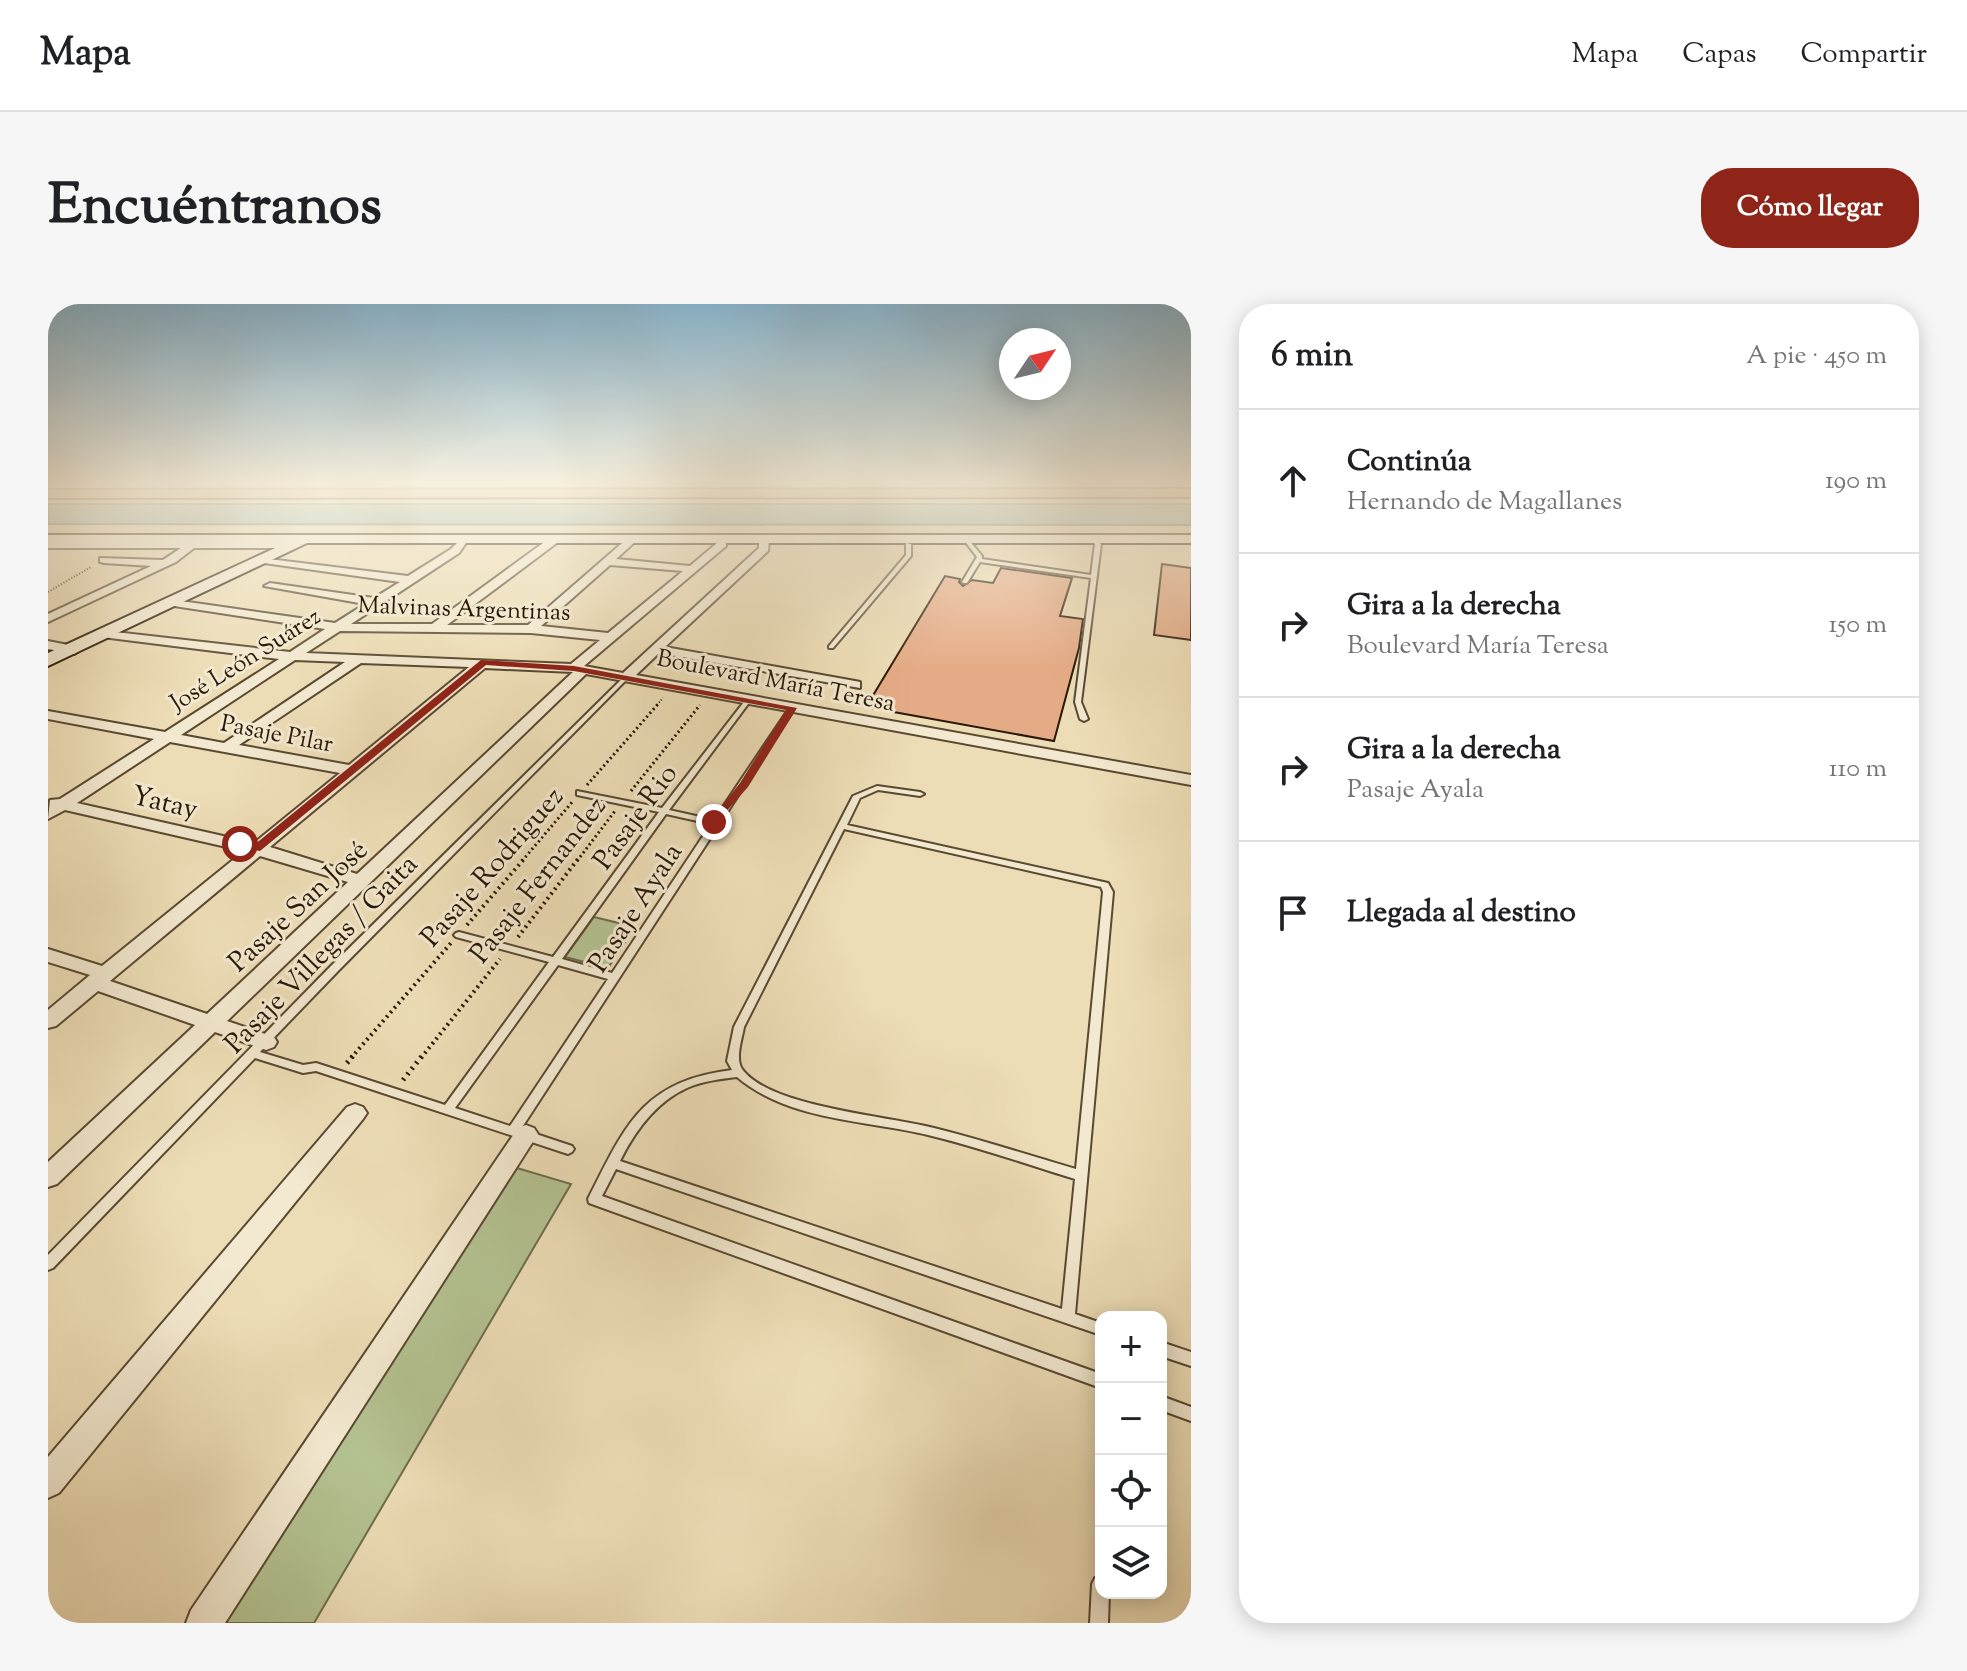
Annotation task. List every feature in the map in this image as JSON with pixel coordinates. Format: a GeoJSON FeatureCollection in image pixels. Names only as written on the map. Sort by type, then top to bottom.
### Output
{"type":"FeatureCollection","features":[{"type":"Feature","properties":{"kind":"main road"},"geometry":{"type":"LineString","coordinates":[[48,660],[110,634],[295,545]]}},
{"type":"Feature","properties":{"kind":"street"},"geometry":{"type":"LineString","coordinates":[[48,545],[230,545]]}},
{"type":"Feature","properties":{"kind":"street"},"geometry":{"type":"LineString","coordinates":[[56,556],[69,545]]}},
{"type":"Feature","properties":{"kind":"street","name":"José León Suárez"},"geometry":{"type":"LineString","coordinates":[[53,807],[338,627],[457,550],[460,545]]}},
{"type":"Feature","properties":{"kind":"street"},"geometry":{"type":"LineString","coordinates":[[437,626],[548,545]]}},
{"type":"Feature","properties":{"kind":"street"},"geometry":{"type":"LineString","coordinates":[[531,629],[627,545]]}},
{"type":"Feature","properties":{"kind":"street","name":"Pasaje San José"},"geometry":{"type":"LineString","coordinates":[[48,1177],[362,881],[610,637],[721,545]]}},
{"type":"Feature","properties":{"kind":"street"},"geometry":{"type":"LineString","coordinates":[[627,676],[743,572],[764,549],[764,545]]}},
{"type":"Feature","properties":{"kind":"street"},"geometry":{"type":"LineString","coordinates":[[48,618],[165,563],[190,546]]}},
{"type":"Feature","properties":{"kind":"street"},"geometry":{"type":"LineString","coordinates":[[104,560],[165,563]]}},
{"type":"Feature","properties":{"kind":"street"},"geometry":{"type":"LineString","coordinates":[[264,560],[410,580]]}},
{"type":"Feature","properties":{"kind":"street"},"geometry":{"type":"LineString","coordinates":[[610,562],[692,569]]}},
{"type":"Feature","properties":{"kind":"street"},"geometry":{"type":"LineString","coordinates":[[270,586],[376,602]]}},
{"type":"Feature","properties":{"kind":"street","name":"Malvinas Argentinas"},"geometry":{"type":"LineString","coordinates":[[174,603],[338,627],[531,629],[610,637]]}},
{"type":"Feature","properties":{"kind":"street","name":"Boulevard María Teresa"},"geometry":{"type":"LineString","coordinates":[[110,634],[273,655],[484,662],[578,669],[1191,780]]}},
{"type":"Feature","properties":{"kind":"street"},"geometry":{"type":"LineString","coordinates":[[48,645],[74,650]]}},
{"type":"Feature","properties":{"kind":"street"},"geometry":{"type":"LineString","coordinates":[[655,649],[855,685]]}},
{"type":"Feature","properties":{"kind":"street"},"geometry":{"type":"LineString","coordinates":[[230,745],[358,659]]}},
{"type":"Feature","properties":{"kind":"street"},"geometry":{"type":"LineString","coordinates":[[48,1021],[484,662]]}},
{"type":"Feature","properties":{"kind":"street","name":"Pasaje Pilar"},"geometry":{"type":"LineString","coordinates":[[48,715],[230,745],[355,771]]}},
{"type":"Feature","properties":{"kind":"street","name":"Yatay"},"geometry":{"type":"LineString","coordinates":[[53,807],[256,849],[362,881]]}},
{"type":"Feature","properties":{"kind":"street"},"geometry":{"type":"LineString","coordinates":[[48,955],[261,1048]]}},
{"type":"Feature","properties":{"kind":"street"},"geometry":{"type":"LineString","coordinates":[[48,1482],[355,1113]]}},
{"type":"Feature","properties":{"kind":"street"},"geometry":{"type":"LineString","coordinates":[[204,1623],[520,1132]]}},
{"type":"Feature","properties":{"kind":"lane"},"geometry":{"type":"LineString","coordinates":[[831,647],[909,555],[908,545]]}},
{"type":"Feature","properties":{"kind":"lane"},"geometry":{"type":"LineString","coordinates":[[965,582],[980,557],[970,545]]}},
{"type":"Feature","properties":{"kind":"lane"},"geometry":{"type":"LineString","coordinates":[[1084,719],[1078,702],[1095,577],[1095,545]]}},
{"type":"Feature","properties":{"kind":"lane"},"geometry":{"type":"LineString","coordinates":[[979,560],[1095,577]]}},
{"type":"Feature","properties":{"kind":"lane","name":"Pasaje Villegas / Gaita"},"geometry":{"type":"LineString","coordinates":[[48,1264],[261,1048],[335,968],[627,676]]}},
{"type":"Feature","properties":{"kind":"lane","name":"Pasaje Rio"},"geometry":{"type":"LineString","coordinates":[[449,1108],[749,699]]}},
{"type":"Feature","properties":{"kind":"lane","name":"Pasaje Ayala"},"geometry":{"type":"LineString","coordinates":[[520,1132],[714,822],[744,785],[792,708]]}},
{"type":"Feature","properties":{"kind":"lane"},"geometry":{"type":"LineString","coordinates":[[920,794],[888,788],[867,790],[857,796],[739,1027],[733,1061],[747,1083],[786,1101],[927,1131],[1082,1176]]}},
{"type":"Feature","properties":{"kind":"lane"},"geometry":{"type":"LineString","coordinates":[[580,793],[714,822]]}},
{"type":"Feature","properties":{"kind":"lane"},"geometry":{"type":"LineString","coordinates":[[842,826],[1105,885],[1108,892],[1068,1318]]}},
{"type":"Feature","properties":{"kind":"lane"},"geometry":{"type":"LineString","coordinates":[[459,935],[615,977]]}},
{"type":"Feature","properties":{"kind":"lane"},"geometry":{"type":"LineString","coordinates":[[261,1048],[303,1069],[316,1067],[568,1149]]}},
{"type":"Feature","properties":{"kind":"lane"},"geometry":{"type":"LineString","coordinates":[[739,1073],[699,1080],[657,1099],[644,1110],[594,1199],[1095,1379]]}},
{"type":"Feature","properties":{"kind":"lane"},"geometry":{"type":"LineString","coordinates":[[612,1163],[1095,1327]]}},
{"type":"Feature","properties":{"kind":"lane"},"geometry":{"type":"LineString","coordinates":[[1167,1351],[1191,1359]]}},
{"type":"Feature","properties":{"kind":"lane"},"geometry":{"type":"LineString","coordinates":[[1167,1405],[1191,1414]]}},
{"type":"Feature","properties":{"kind":"lane"},"geometry":{"type":"LineString","coordinates":[[1099,1623],[1100,1599]]}},
{"type":"Feature","properties":{"kind":"path"},"geometry":{"type":"LineString","coordinates":[[48,592],[104,560]]}},
{"type":"Feature","properties":{"kind":"path","name":"Pasaje Rodriguez"},"geometry":{"type":"LineString","coordinates":[[337,1074],[675,685]]}},
{"type":"Feature","properties":{"kind":"path","name":"Pasaje Fernandez"},"geometry":{"type":"LineString","coordinates":[[394,1091],[698,706],[713,692]]}},
{"type":"Feature","properties":{"kind":"green space"},"geometry":{"type":"Polygon","coordinates":[[[594,917],[635,927],[608,968],[565,957],[594,917]]]}},
{"type":"Feature","properties":{"kind":"green space"},"geometry":{"type":"Polygon","coordinates":[[[517,1168],[571,1184],[314,1623],[223,1623],[517,1168]]]}},
{"type":"Feature","properties":{"kind":"building"},"geometry":{"type":"Polygon","coordinates":[[[1162,564],[1191,568],[1191,640],[1154,635],[1162,564]]]}},
{"type":"Feature","properties":{"kind":"building"},"geometry":{"type":"Polygon","coordinates":[[[1001,568],[1072,578],[1060,616],[1083,619],[1079,648],[1054,741],[866,707],[945,576],[960,579],[963,586],[972,580],[993,583],[1001,568]]]}},
{"type":"Feature","properties":{"kind":"route"},"geometry":{"type":"LineString","coordinates":[[240,844],[256,849],[355,771],[484,662],[574,668],[792,708],[744,785],[714,822]]}}]}
